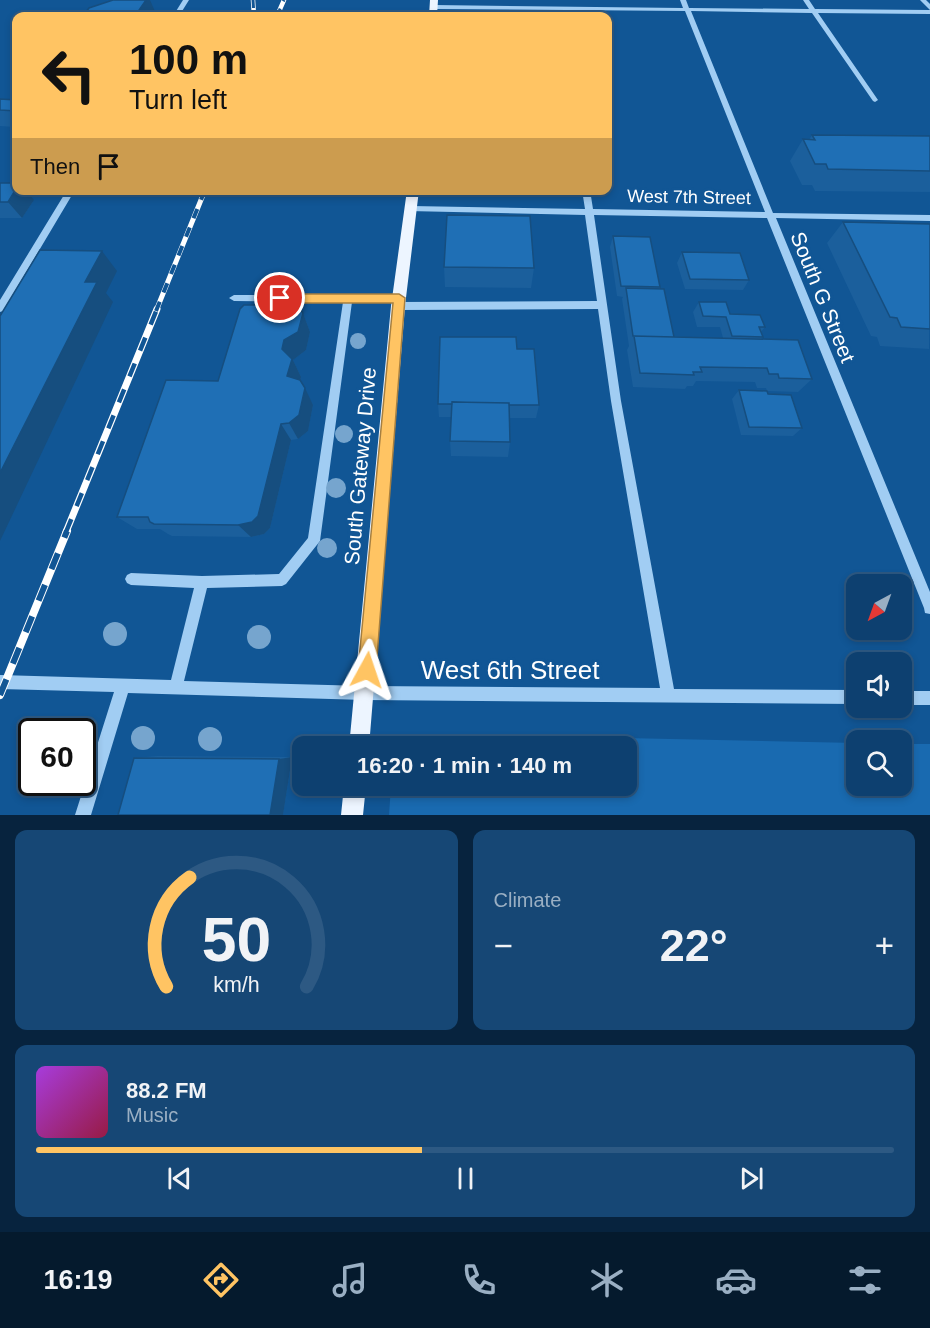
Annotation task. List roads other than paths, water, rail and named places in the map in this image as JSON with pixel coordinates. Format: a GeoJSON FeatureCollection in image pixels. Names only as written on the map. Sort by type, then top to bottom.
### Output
{"type":"FeatureCollection","features":[{"type":"Feature","properties":{"kind":"main road","name":"South Gateway Drive"},"geometry":{"type":"LineString","coordinates":[[360,736],[399,302],[412,195]]}},
{"type":"Feature","properties":{"kind":"main road"},"geometry":{"type":"LineString","coordinates":[[352,815],[354,796]]}},
{"type":"Feature","properties":{"kind":"street"},"geometry":{"type":"LineString","coordinates":[[806,0],[875,100]]}},
{"type":"Feature","properties":{"kind":"street"},"geometry":{"type":"LineString","coordinates":[[923,0],[930,10]]}},
{"type":"Feature","properties":{"kind":"street"},"geometry":{"type":"LineString","coordinates":[[434,8],[480,4],[561,8],[685,5],[813,11],[930,10]]}},
{"type":"Feature","properties":{"kind":"street","name":"South G Street"},"geometry":{"type":"LineString","coordinates":[[685,5],[930,608]]}},
{"type":"Feature","properties":{"kind":"street"},"geometry":{"type":"LineString","coordinates":[[561,8],[562,12]]}},
{"type":"Feature","properties":{"kind":"street"},"geometry":{"type":"LineString","coordinates":[[0,308],[68,195]]}},
{"type":"Feature","properties":{"kind":"street"},"geometry":{"type":"LineString","coordinates":[[587,195],[618,412],[668,695]]}},
{"type":"Feature","properties":{"kind":"street","name":"West 7th Street"},"geometry":{"type":"LineString","coordinates":[[411,209],[930,218]]}},
{"type":"Feature","properties":{"kind":"street"},"geometry":{"type":"LineString","coordinates":[[234,298],[602,306]]}},
{"type":"Feature","properties":{"kind":"street"},"geometry":{"type":"LineString","coordinates":[[131,579],[202,582],[282,580],[314,541],[348,299]]}},
{"type":"Feature","properties":{"kind":"street"},"geometry":{"type":"LineString","coordinates":[[176,687],[202,582]]}},
{"type":"Feature","properties":{"kind":"street","name":"West 6th Street"},"geometry":{"type":"LineString","coordinates":[[0,682],[365,693],[846,697]]}},
{"type":"Feature","properties":{"kind":"street"},"geometry":{"type":"LineString","coordinates":[[83,815],[123,685]]}},
{"type":"Feature","properties":{"kind":"street"},"geometry":{"type":"LineString","coordinates":[[912,698],[930,698]]}},
{"type":"Feature","properties":{"kind":"railway"},"geometry":{"type":"LineString","coordinates":[[253,0],[254,12]]}},
{"type":"Feature","properties":{"kind":"railway"},"geometry":{"type":"LineString","coordinates":[[279,12],[284,0]]}},
{"type":"Feature","properties":{"kind":"railway"},"geometry":{"type":"LineString","coordinates":[[156,311],[203,195]]}},
{"type":"Feature","properties":{"kind":"railway"},"geometry":{"type":"LineString","coordinates":[[66,532],[157,309]]}},
{"type":"Feature","properties":{"kind":"railway"},"geometry":{"type":"LineString","coordinates":[[0,695],[67,531]]}}]}
